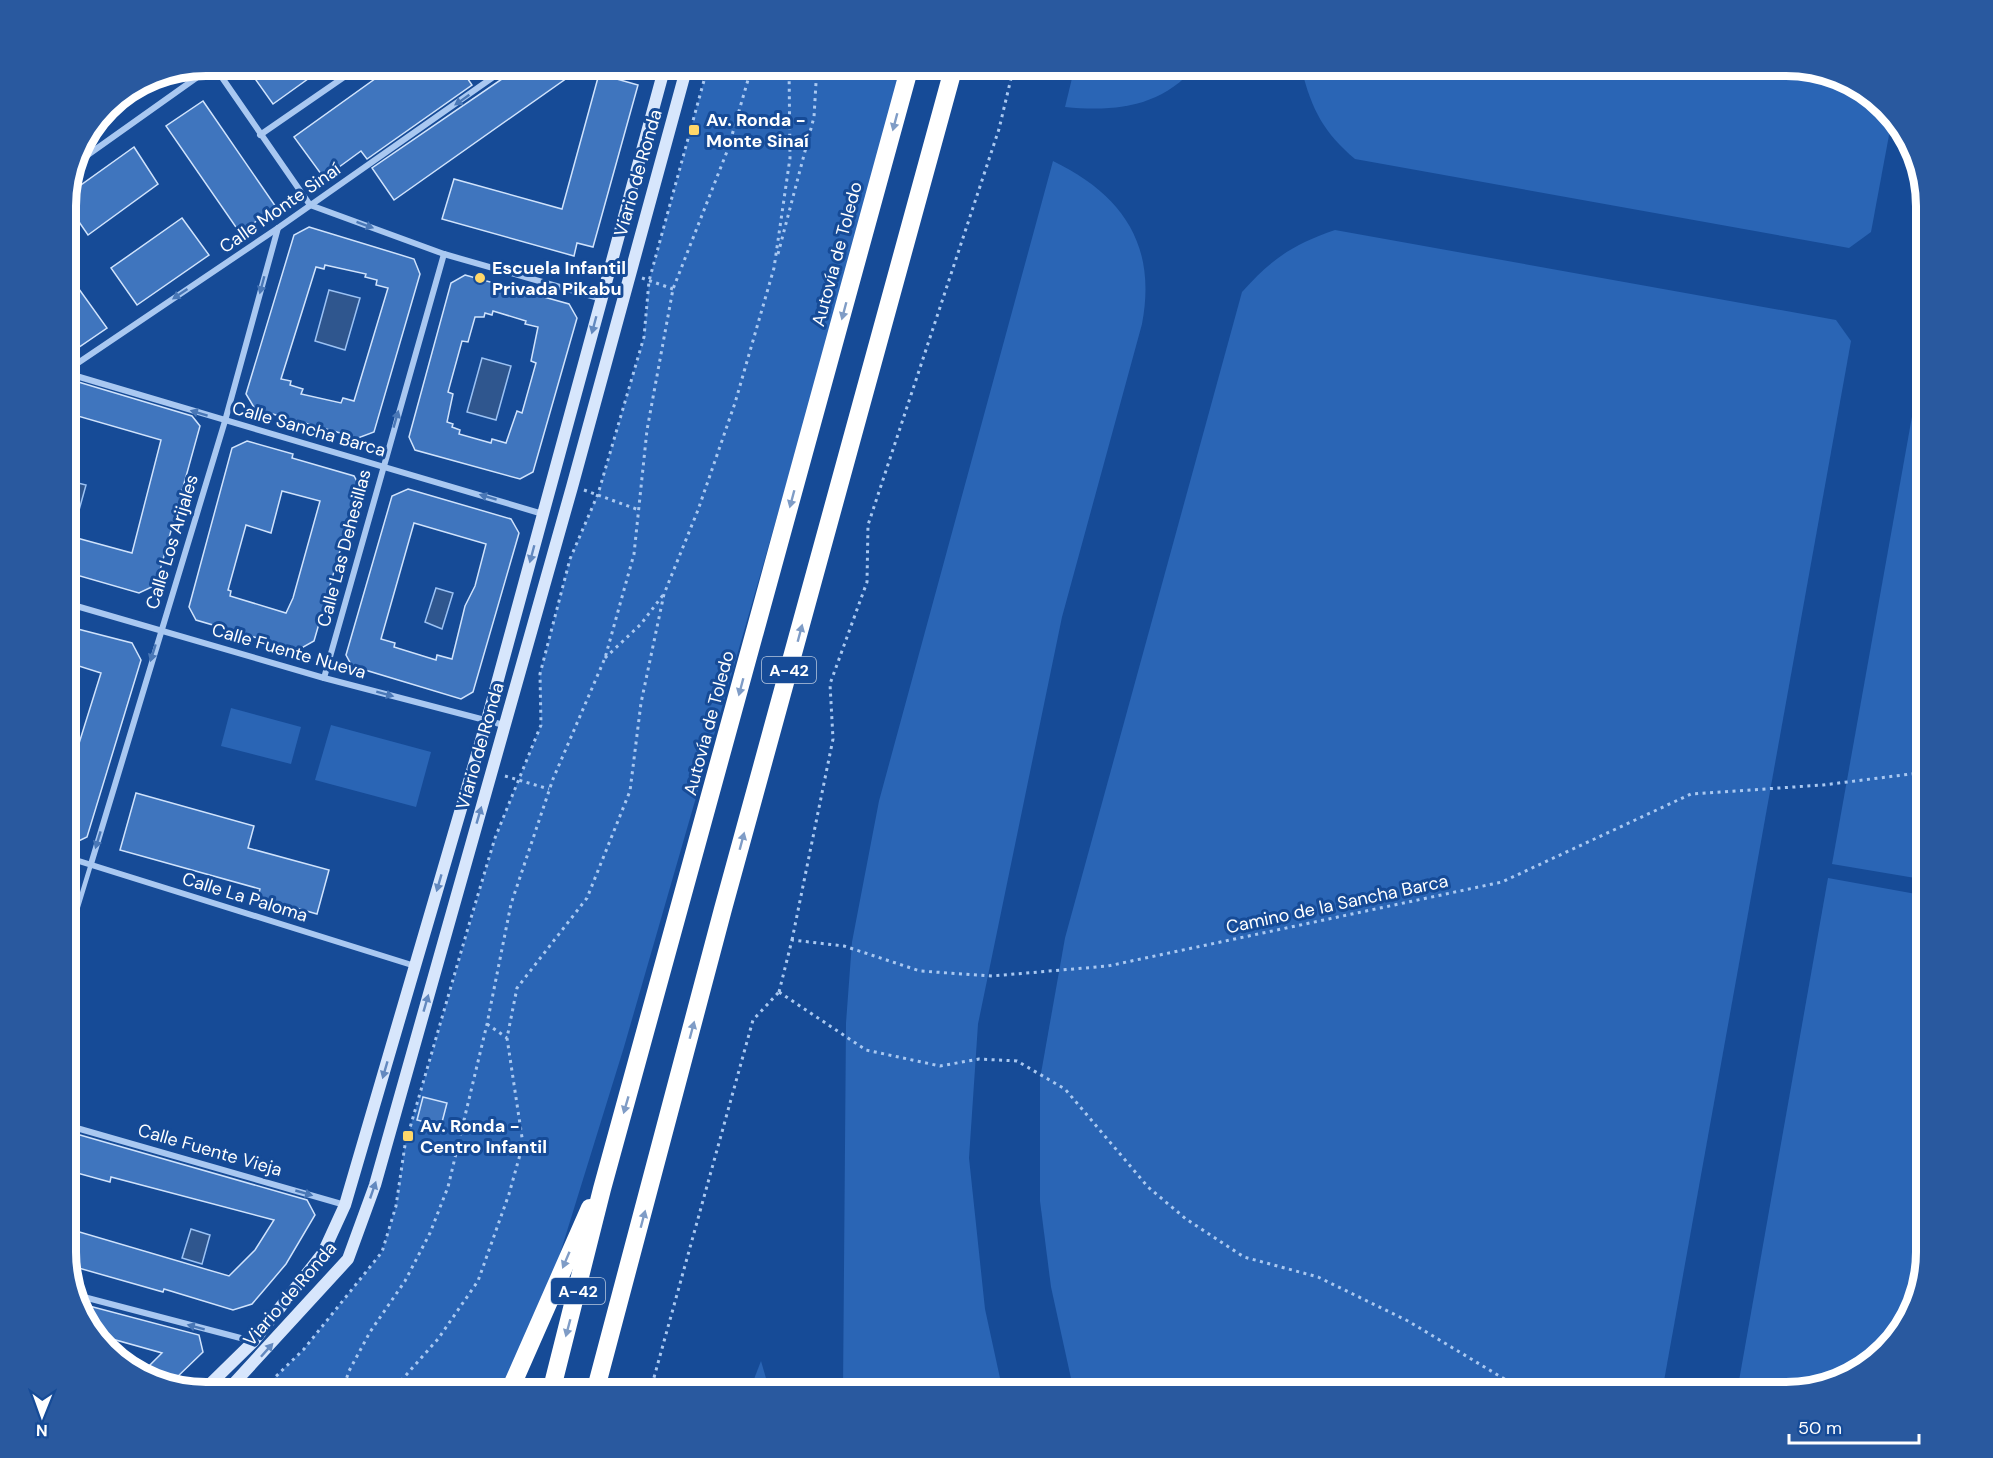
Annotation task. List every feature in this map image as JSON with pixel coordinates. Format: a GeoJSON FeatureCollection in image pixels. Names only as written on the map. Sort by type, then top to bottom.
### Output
{"type":"FeatureCollection","features":[{"type":"Feature","properties":{"kind":"highway","name":"Autovía de Toledo"},"geometry":{"type":"LineString","coordinates":[[554,1382],[602,1189],[907,77]]}},
{"type":"Feature","properties":{"kind":"highway","name":"A-42"},"geometry":{"type":"LineString","coordinates":[[598,1382],[723,909],[951,77]]}},
{"type":"Feature","properties":{"kind":"highway"},"geometry":{"type":"LineString","coordinates":[[513,1382],[587,1212],[602,1189]]}},
{"type":"Feature","properties":{"kind":"main road","name":"Viario de Ronda"},"geometry":{"type":"LineString","coordinates":[[212,1382],[253,1341],[323,1253],[345,1204],[487,720],[662,77]]}},
{"type":"Feature","properties":{"kind":"main road","name":"Viario de Ronda"},"geometry":{"type":"LineString","coordinates":[[235,1382],[348,1259],[375,1185],[572,487],[684,77]]}},
{"type":"Feature","properties":{"kind":"street"},"geometry":{"type":"LineString","coordinates":[[87,156],[197,77]]}},
{"type":"Feature","properties":{"kind":"street"},"geometry":{"type":"LineString","coordinates":[[220,77],[310,206],[444,254],[602,299]]}},
{"type":"Feature","properties":{"kind":"street"},"geometry":{"type":"LineString","coordinates":[[260,135],[344,77]]}},
{"type":"Feature","properties":{"kind":"street","name":"Calle Monte Sinaí"},"geometry":{"type":"LineString","coordinates":[[77,365],[310,206],[488,77]]}},
{"type":"Feature","properties":{"kind":"street","name":"Calle Los Arijales"},"geometry":{"type":"LineString","coordinates":[[91,864],[225,421],[278,228]]}},
{"type":"Feature","properties":{"kind":"street","name":"Calle Las Dehesillas"},"geometry":{"type":"LineString","coordinates":[[324,678],[382,466],[444,254]]}},
{"type":"Feature","properties":{"kind":"street","name":"Calle Sancha Barca"},"geometry":{"type":"LineString","coordinates":[[77,375],[544,514]]}},
{"type":"Feature","properties":{"kind":"street","name":"Calle Fuente Nueva"},"geometry":{"type":"LineString","coordinates":[[77,606],[324,678],[504,725]]}},
{"type":"Feature","properties":{"kind":"street","name":"Calle La Paloma"},"geometry":{"type":"LineString","coordinates":[[77,860],[416,966]]}},
{"type":"Feature","properties":{"kind":"street","name":"Calle Fuente Vieja"},"geometry":{"type":"LineString","coordinates":[[77,1128],[345,1204]]}},
{"type":"Feature","properties":{"kind":"street"},"geometry":{"type":"LineString","coordinates":[[84,1296],[253,1341]]}},
{"type":"Feature","properties":{"kind":"lane"},"geometry":{"type":"LineString","coordinates":[[77,908],[91,864]]}},
{"type":"Feature","properties":{"kind":"path"},"geometry":{"type":"LineString","coordinates":[[653,1382],[753,1020],[779,992],[792,940],[833,739],[830,684],[867,582],[868,525],[999,129],[1012,76]]}},
{"type":"Feature","properties":{"kind":"path"},"geometry":{"type":"LineString","coordinates":[[270,1382],[304,1349],[382,1252],[396,1206],[405,1145],[495,838],[541,725],[540,674],[570,559],[598,494],[644,337],[649,281],[705,77]]}},
{"type":"Feature","properties":{"kind":"path"},"geometry":{"type":"LineString","coordinates":[[345,1382],[370,1332],[405,1281],[430,1233],[448,1187],[488,1024],[511,904],[549,789],[605,658],[634,554],[647,430],[673,289],[728,148],[749,77]]}},
{"type":"Feature","properties":{"kind":"path"},"geometry":{"type":"LineString","coordinates":[[774,268],[790,158],[789,77]]}},
{"type":"Feature","properties":{"kind":"path"},"geometry":{"type":"LineString","coordinates":[[400,1382],[438,1339],[478,1281],[509,1194],[523,1144],[507,1038],[517,988],[587,898],[630,791],[641,703],[664,594],[698,510],[735,404],[814,117],[817,77]]}},
{"type":"Feature","properties":{"kind":"path"},"geometry":{"type":"LineString","coordinates":[[629,273],[673,289]]}},
{"type":"Feature","properties":{"kind":"path"},"geometry":{"type":"LineString","coordinates":[[572,487],[598,494],[639,510]]}},
{"type":"Feature","properties":{"kind":"path"},"geometry":{"type":"LineString","coordinates":[[605,658],[641,624],[664,594]]}},
{"type":"Feature","properties":{"kind":"path"},"geometry":{"type":"LineString","coordinates":[[491,770],[518,782],[549,789]]}},
{"type":"Feature","properties":{"kind":"path","name":"Camino de la Sancha Barca"},"geometry":{"type":"LineString","coordinates":[[792,940],[844,946],[920,971],[992,976],[1108,966],[1502,882],[1691,794],[1823,785],[1916,773]]}},
{"type":"Feature","properties":{"kind":"path"},"geometry":{"type":"LineString","coordinates":[[779,992],[866,1050],[940,1066],[979,1059],[1017,1061],[1065,1089],[1148,1186],[1186,1219],[1244,1257],[1318,1277],[1408,1321],[1509,1382]]}},
{"type":"Feature","properties":{"kind":"path"},"geometry":{"type":"LineString","coordinates":[[488,1024],[507,1038]]}},
{"type":"Feature","properties":{"kind":"shaded area"},"geometry":{"type":"Polygon","coordinates":[[[1072,76],[1186,76],[1168,90],[1136,104],[1102,108],[1065,107],[1072,76]]]}},
{"type":"Feature","properties":{"kind":"shaded area"},"geometry":{"type":"Polygon","coordinates":[[[1304,76],[1786,76],[1820,81],[1844,90],[1859,98],[1890,128],[1871,232],[1849,248],[1355,159],[1327,130],[1315,109],[1304,76]]]}},
{"type":"Feature","properties":{"kind":"shaded area"},"geometry":{"type":"Polygon","coordinates":[[[705,77],[904,77],[624,1047],[537,1328],[513,1382],[270,1382],[304,1349],[382,1252],[396,1206],[405,1145],[495,838],[541,725],[540,674],[570,559],[598,494],[644,337],[649,281],[705,77]]]}},
{"type":"Feature","properties":{"kind":"shaded area"},"geometry":{"type":"Polygon","coordinates":[[[1053,161],[1099,190],[1116,207],[1129,226],[1139,247],[1144,270],[1145,296],[1142,324],[1062,617],[978,1024],[969,1158],[985,1309],[1001,1382],[843,1382],[846,1023],[852,942],[879,801],[1053,161]]]}},
{"type":"Feature","properties":{"kind":"shaded area"},"geometry":{"type":"Polygon","coordinates":[[[1335,230],[1836,320],[1851,341],[1664,1382],[1072,1382],[1051,1287],[1040,1201],[1040,1079],[1065,938],[1242,292],[1273,262],[1307,241],[1335,230]]]}},
{"type":"Feature","properties":{"kind":"shaded area"},"geometry":{"type":"Polygon","coordinates":[[[329,290],[360,298],[345,350],[315,341],[329,290]]]}},
{"type":"Feature","properties":{"kind":"shaded area"},"geometry":{"type":"Polygon","coordinates":[[[482,358],[511,366],[496,420],[467,412],[482,358]]]}},
{"type":"Feature","properties":{"kind":"shaded area"},"geometry":{"type":"Polygon","coordinates":[[[1916,394],[1916,878],[1832,864],[1916,394]]]}},
{"type":"Feature","properties":{"kind":"shaded area"},"geometry":{"type":"Polygon","coordinates":[[[77,483],[86,485],[77,517],[77,483]]]}},
{"type":"Feature","properties":{"kind":"shaded area"},"geometry":{"type":"Polygon","coordinates":[[[436,588],[453,593],[442,629],[425,622],[436,588]]]}},
{"type":"Feature","properties":{"kind":"shaded area"},"geometry":{"type":"Polygon","coordinates":[[[231,708],[301,727],[291,764],[221,746],[231,708]]]}},
{"type":"Feature","properties":{"kind":"shaded area"},"geometry":{"type":"Polygon","coordinates":[[[331,725],[431,752],[416,807],[315,780],[331,725]]]}},
{"type":"Feature","properties":{"kind":"shaded area"},"geometry":{"type":"Polygon","coordinates":[[[1828,878],[1916,894],[1916,1251],[1910,1293],[1890,1330],[1859,1360],[1844,1368],[1820,1377],[1803,1380],[1739,1382],[1828,878]]]}},
{"type":"Feature","properties":{"kind":"shaded area"},"geometry":{"type":"Polygon","coordinates":[[[191,1229],[210,1235],[202,1264],[182,1258],[191,1229]]]}},
{"type":"Feature","properties":{"kind":"shaded area"},"geometry":{"type":"Polygon","coordinates":[[[761,1361],[767,1382],[753,1382],[761,1361]]]}},
{"type":"Feature","properties":{"kind":"building"},"geometry":{"type":"Polygon","coordinates":[[[254,77],[311,77],[273,104],[254,77]]]}},
{"type":"Feature","properties":{"kind":"building"},"geometry":{"type":"Polygon","coordinates":[[[378,77],[466,77],[472,85],[367,159],[361,151],[324,178],[294,137],[378,77]]]}},
{"type":"Feature","properties":{"kind":"building"},"geometry":{"type":"Polygon","coordinates":[[[505,77],[569,77],[394,200],[372,168],[505,77]]]}},
{"type":"Feature","properties":{"kind":"building"},"geometry":{"type":"Polygon","coordinates":[[[598,77],[609,77],[638,85],[593,247],[577,243],[574,256],[442,219],[454,179],[562,209],[598,77]]]}},
{"type":"Feature","properties":{"kind":"building"},"geometry":{"type":"Polygon","coordinates":[[[203,101],[276,207],[240,233],[166,126],[203,101]]]}},
{"type":"Feature","properties":{"kind":"building"},"geometry":{"type":"Polygon","coordinates":[[[134,147],[158,184],[88,235],[77,219],[78,187],[134,147]]]}},
{"type":"Feature","properties":{"kind":"building"},"geometry":{"type":"Polygon","coordinates":[[[182,218],[209,255],[137,305],[111,268],[182,218]]]}},
{"type":"Feature","properties":{"kind":"building"},"geometry":{"type":"Polygon","coordinates":[[[309,227],[414,259],[420,274],[374,432],[358,438],[255,409],[246,394],[294,235],[309,227]],[[325,265],[324,269],[316,267],[281,379],[291,381],[290,385],[303,389],[301,394],[341,403],[343,398],[354,401],[388,288],[376,285],[377,280],[365,277],[366,274],[325,265]]]}},
{"type":"Feature","properties":{"kind":"building"},"geometry":{"type":"Polygon","coordinates":[[[465,275],[569,304],[577,318],[533,472],[520,479],[415,450],[409,437],[451,283],[465,275]],[[493,311],[492,315],[485,313],[484,317],[475,317],[468,342],[462,341],[448,392],[453,394],[447,422],[460,430],[459,434],[491,443],[492,439],[506,443],[517,411],[522,413],[536,363],[531,361],[538,327],[525,324],[526,321],[493,311]]]}},
{"type":"Feature","properties":{"kind":"building"},"geometry":{"type":"Polygon","coordinates":[[[77,286],[107,328],[77,348],[77,286]]]}},
{"type":"Feature","properties":{"kind":"building"},"geometry":{"type":"Polygon","coordinates":[[[77,382],[192,416],[200,426],[156,585],[139,593],[77,575],[77,538],[132,553],[161,440],[78,416],[77,382]]]}},
{"type":"Feature","properties":{"kind":"building"},"geometry":{"type":"Polygon","coordinates":[[[247,441],[293,454],[292,458],[354,476],[359,485],[314,641],[298,650],[196,620],[189,607],[232,448],[247,441]],[[282,491],[271,533],[246,525],[228,590],[231,591],[230,596],[286,613],[293,598],[320,501],[282,491]]]}},
{"type":"Feature","properties":{"kind":"building"},"geometry":{"type":"Polygon","coordinates":[[[408,489],[511,519],[519,533],[473,692],[461,699],[352,666],[346,655],[392,496],[408,489]],[[414,523],[381,639],[395,643],[394,647],[436,660],[437,655],[452,659],[465,606],[475,586],[486,544],[414,523]]]}},
{"type":"Feature","properties":{"kind":"building"},"geometry":{"type":"Polygon","coordinates":[[[77,629],[132,643],[141,660],[87,837],[77,842],[77,750],[101,673],[77,665],[77,629]]]}},
{"type":"Feature","properties":{"kind":"building"},"geometry":{"type":"Polygon","coordinates":[[[136,793],[254,826],[248,848],[329,870],[317,914],[258,897],[260,889],[120,850],[136,793]]]}},
{"type":"Feature","properties":{"kind":"building"},"geometry":{"type":"Polygon","coordinates":[[[423,1097],[447,1103],[441,1126],[417,1120],[423,1097]]]}},
{"type":"Feature","properties":{"kind":"building"},"geometry":{"type":"Polygon","coordinates":[[[77,1134],[307,1200],[315,1215],[286,1264],[252,1304],[233,1310],[164,1289],[163,1292],[78,1268],[77,1231],[229,1276],[255,1250],[274,1220],[111,1177],[110,1182],[77,1173],[77,1134]]]}},
{"type":"Feature","properties":{"kind":"building"},"geometry":{"type":"Polygon","coordinates":[[[89,1306],[199,1335],[203,1352],[176,1378],[148,1367],[162,1353],[111,1339],[98,1324],[89,1306]]]}},
{"type":"Feature","properties":{"kind":"place","name":"Av. Ronda - Monte Sinaí"},"geometry":{"type":"Point","coordinates":[694,130]}},
{"type":"Feature","properties":{"kind":"place","name":"Escuela Infantil Privada Pikabu"},"geometry":{"type":"Point","coordinates":[480,278]}},
{"type":"Feature","properties":{"kind":"place","name":"Av. Ronda - Centro Infantil"},"geometry":{"type":"Point","coordinates":[408,1136]}}]}
